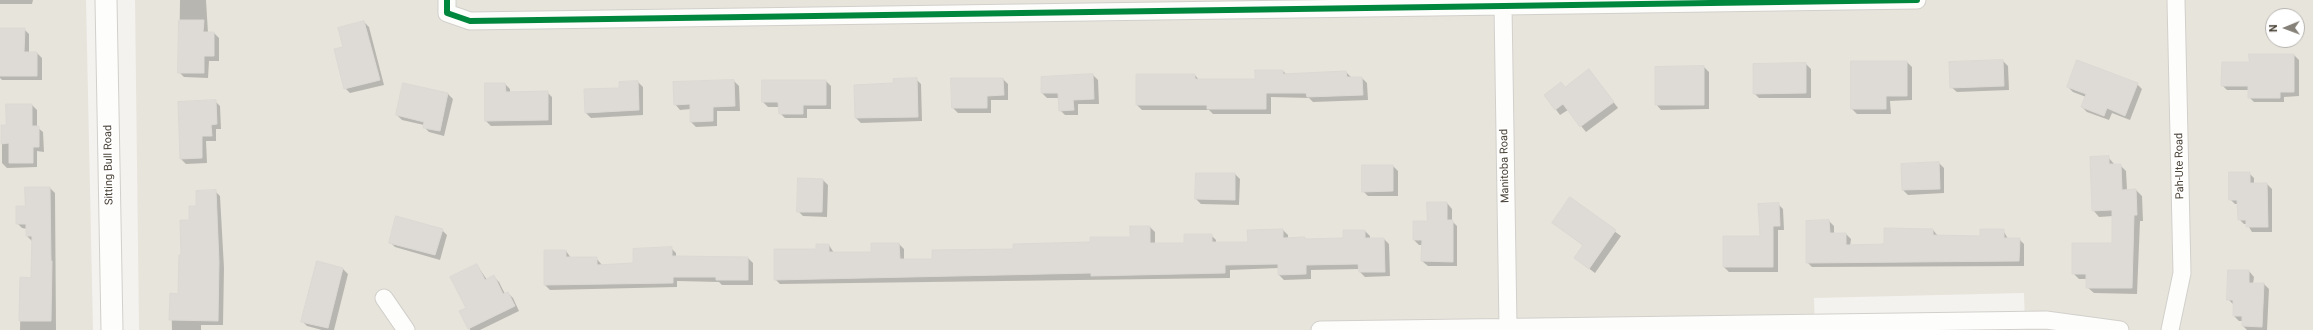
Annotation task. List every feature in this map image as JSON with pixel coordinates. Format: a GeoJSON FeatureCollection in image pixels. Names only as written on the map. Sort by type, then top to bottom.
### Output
{"type":"FeatureCollection","features":[{"type":"Feature","properties":{"kind":"street","name":"Sitting Bull Road"},"geometry":{"type":"LineString","coordinates":[[106,0],[112,330]]}},
{"type":"Feature","properties":{"kind":"street"},"geometry":{"type":"LineString","coordinates":[[447,0],[447,12],[470,21],[1917,0]]}},
{"type":"Feature","properties":{"kind":"street","name":"Pah-Ute Road"},"geometry":{"type":"LineString","coordinates":[[2170,330],[2182,273],[2176,0]]}},
{"type":"Feature","properties":{"kind":"street","name":"Manitoba Road"},"geometry":{"type":"LineString","coordinates":[[1503,6],[1508,327]]}},
{"type":"Feature","properties":{"kind":"street"},"geometry":{"type":"LineString","coordinates":[[384,298],[406,330]]}},
{"type":"Feature","properties":{"kind":"street"},"geometry":{"type":"LineString","coordinates":[[1320,330],[1508,327],[1850,326],[2046,320],[2113,327],[2120,330]]}},
{"type":"Feature","properties":{"kind":"shaded area"},"geometry":{"type":"Polygon","coordinates":[[[0,0],[86,0],[93,330],[0,330],[0,0]]]}},
{"type":"Feature","properties":{"kind":"shaded area"},"geometry":{"type":"Polygon","coordinates":[[[135,0],[2313,0],[2313,330],[2025,330],[2024,293],[1814,298],[1815,330],[139,330],[135,0]]]}},
{"type":"Feature","properties":{"kind":"building"},"geometry":{"type":"Polygon","coordinates":[[[179,20],[204,20],[203,32],[214,32],[214,56],[204,56],[204,73],[178,73],[179,20]]]}},
{"type":"Feature","properties":{"kind":"building"},"geometry":{"type":"Polygon","coordinates":[[[364,21],[380,80],[344,89],[334,49],[343,47],[338,28],[364,21]]]}},
{"type":"Feature","properties":{"kind":"building"},"geometry":{"type":"Polygon","coordinates":[[[0,28],[25,28],[24,52],[37,52],[37,76],[0,76],[0,28]]]}},
{"type":"Feature","properties":{"kind":"building"},"geometry":{"type":"Polygon","coordinates":[[[2249,54],[2294,54],[2294,92],[2280,92],[2280,98],[2248,98],[2248,86],[2221,86],[2222,62],[2249,62],[2249,54]]]}},
{"type":"Feature","properties":{"kind":"building"},"geometry":{"type":"Polygon","coordinates":[[[2003,60],[2004,86],[1950,88],[1949,62],[2003,60]]]}},
{"type":"Feature","properties":{"kind":"building"},"geometry":{"type":"Polygon","coordinates":[[[2077,60],[2138,83],[2125,116],[2107,108],[2104,116],[2081,107],[2086,94],[2067,87],[2077,60]]]}},
{"type":"Feature","properties":{"kind":"building"},"geometry":{"type":"Polygon","coordinates":[[[1851,61],[1907,61],[1907,96],[1886,96],[1886,109],[1851,109],[1851,61]]]}},
{"type":"Feature","properties":{"kind":"building"},"geometry":{"type":"Polygon","coordinates":[[[1806,63],[1806,93],[1753,94],[1753,64],[1806,63]]]}},
{"type":"Feature","properties":{"kind":"building"},"geometry":{"type":"Polygon","coordinates":[[[1704,66],[1704,105],[1655,105],[1655,67],[1704,66]]]}},
{"type":"Feature","properties":{"kind":"building"},"geometry":{"type":"Polygon","coordinates":[[[1589,69],[1614,102],[1580,127],[1563,104],[1555,110],[1544,95],[1561,82],[1565,87],[1589,69]]]}},
{"type":"Feature","properties":{"kind":"building"},"geometry":{"type":"Polygon","coordinates":[[[1255,70],[1283,70],[1283,74],[1346,71],[1347,77],[1362,77],[1363,95],[1307,97],[1306,93],[1266,93],[1266,109],[1207,109],[1207,105],[1136,105],[1136,74],[1195,74],[1195,79],[1255,79],[1255,70]]]}},
{"type":"Feature","properties":{"kind":"building"},"geometry":{"type":"Polygon","coordinates":[[[1093,74],[1094,99],[1073,100],[1074,110],[1059,111],[1058,93],[1041,93],[1041,77],[1093,74]]]}},
{"type":"Feature","properties":{"kind":"building"},"geometry":{"type":"Polygon","coordinates":[[[917,78],[918,117],[855,118],[854,85],[893,83],[893,79],[917,78]]]}},
{"type":"Feature","properties":{"kind":"building"},"geometry":{"type":"Polygon","coordinates":[[[951,78],[1003,78],[1004,95],[987,96],[987,108],[952,108],[951,78]]]}},
{"type":"Feature","properties":{"kind":"building"},"geometry":{"type":"Polygon","coordinates":[[[734,80],[735,106],[713,107],[713,121],[690,122],[690,104],[674,105],[673,82],[734,80]]]}},
{"type":"Feature","properties":{"kind":"building"},"geometry":{"type":"Polygon","coordinates":[[[762,80],[826,80],[826,105],[803,105],[803,114],[779,114],[778,102],[762,102],[762,80]]]}},
{"type":"Feature","properties":{"kind":"building"},"geometry":{"type":"Polygon","coordinates":[[[638,81],[639,110],[585,113],[584,89],[619,88],[619,82],[638,81]]]}},
{"type":"Feature","properties":{"kind":"building"},"geometry":{"type":"Polygon","coordinates":[[[403,83],[448,93],[440,131],[423,128],[424,122],[396,115],[403,83]]]}},
{"type":"Feature","properties":{"kind":"building"},"geometry":{"type":"Polygon","coordinates":[[[485,83],[505,83],[506,92],[548,91],[548,120],[485,121],[485,83]]]}},
{"type":"Feature","properties":{"kind":"building"},"geometry":{"type":"Polygon","coordinates":[[[216,100],[217,124],[211,125],[212,136],[202,136],[202,158],[180,159],[178,102],[216,100]]]}},
{"type":"Feature","properties":{"kind":"building"},"geometry":{"type":"Polygon","coordinates":[[[6,104],[32,104],[32,126],[39,126],[39,147],[33,147],[33,163],[9,163],[9,143],[1,144],[1,125],[6,125],[6,104]]]}},
{"type":"Feature","properties":{"kind":"building"},"geometry":{"type":"Polygon","coordinates":[[[2109,156],[2109,164],[2121,164],[2122,190],[2136,189],[2137,215],[2134,215],[2132,288],[2086,288],[2086,274],[2072,274],[2072,243],[2112,243],[2112,210],[2092,211],[2090,157],[2109,156]]]}},
{"type":"Feature","properties":{"kind":"building"},"geometry":{"type":"Polygon","coordinates":[[[1939,162],[1940,189],[1902,190],[1901,164],[1939,162]]]}},
{"type":"Feature","properties":{"kind":"building"},"geometry":{"type":"Polygon","coordinates":[[[1362,165],[1393,165],[1393,191],[1362,192],[1362,165]]]}},
{"type":"Feature","properties":{"kind":"building"},"geometry":{"type":"Polygon","coordinates":[[[2229,172],[2250,172],[2250,183],[2267,183],[2268,227],[2246,227],[2246,220],[2238,220],[2237,200],[2229,200],[2229,172]]]}},
{"type":"Feature","properties":{"kind":"building"},"geometry":{"type":"Polygon","coordinates":[[[1196,173],[1235,173],[1235,200],[1195,199],[1196,173]]]}},
{"type":"Feature","properties":{"kind":"building"},"geometry":{"type":"Polygon","coordinates":[[[798,178],[823,179],[822,212],[797,212],[798,178]]]}},
{"type":"Feature","properties":{"kind":"building"},"geometry":{"type":"Polygon","coordinates":[[[25,187],[50,187],[52,261],[51,321],[19,321],[20,277],[31,278],[32,236],[26,236],[26,224],[16,224],[16,206],[25,206],[25,187]]]}},
{"type":"Feature","properties":{"kind":"building"},"geometry":{"type":"Polygon","coordinates":[[[216,190],[219,262],[218,321],[169,320],[170,293],[178,294],[179,255],[181,255],[180,220],[189,220],[189,206],[196,206],[196,191],[216,190]]]}},
{"type":"Feature","properties":{"kind":"building"},"geometry":{"type":"Polygon","coordinates":[[[1570,197],[1616,230],[1589,269],[1574,258],[1583,245],[1552,223],[1570,197]]]}},
{"type":"Feature","properties":{"kind":"building"},"geometry":{"type":"Polygon","coordinates":[[[1427,202],[1447,202],[1447,220],[1453,220],[1453,262],[1421,261],[1422,240],[1413,240],[1413,221],[1427,221],[1427,202]]]}},
{"type":"Feature","properties":{"kind":"building"},"geometry":{"type":"Polygon","coordinates":[[[1779,203],[1780,226],[1773,226],[1773,267],[1723,267],[1723,236],[1760,236],[1758,204],[1779,203]]]}},
{"type":"Feature","properties":{"kind":"building"},"geometry":{"type":"Polygon","coordinates":[[[396,216],[443,229],[435,255],[389,243],[396,216]]]}},
{"type":"Feature","properties":{"kind":"building"},"geometry":{"type":"Polygon","coordinates":[[[1829,220],[1830,233],[1846,233],[1846,245],[1884,244],[1884,228],[1933,229],[1933,235],[1980,236],[1980,229],[2004,229],[2004,238],[2020,238],[2019,261],[1806,263],[1806,221],[1829,220]]]}},
{"type":"Feature","properties":{"kind":"building"},"geometry":{"type":"Polygon","coordinates":[[[1130,226],[1150,226],[1150,243],[1184,243],[1184,234],[1212,234],[1212,242],[1248,242],[1247,230],[1283,229],[1283,238],[1305,237],[1305,239],[1343,238],[1343,230],[1365,230],[1365,238],[1384,238],[1385,272],[1359,272],[1358,264],[1306,265],[1306,274],[1278,275],[1278,264],[1225,265],[1225,273],[1091,276],[1091,273],[774,280],[774,249],[816,249],[816,244],[829,244],[829,252],[871,252],[871,243],[899,243],[900,259],[932,259],[932,250],[1013,249],[1013,244],[1090,242],[1090,237],[1130,237],[1130,226]]]}},
{"type":"Feature","properties":{"kind":"building"},"geometry":{"type":"Polygon","coordinates":[[[672,247],[672,256],[748,257],[748,280],[716,280],[716,277],[673,277],[673,283],[544,285],[544,250],[566,250],[566,257],[597,257],[597,265],[633,263],[633,249],[672,247]]]}},
{"type":"Feature","properties":{"kind":"building"},"geometry":{"type":"Polygon","coordinates":[[[317,261],[343,268],[328,328],[301,322],[317,261]]]}},
{"type":"Feature","properties":{"kind":"building"},"geometry":{"type":"Polygon","coordinates":[[[477,264],[485,280],[494,275],[503,294],[508,292],[515,306],[468,329],[459,311],[466,308],[450,277],[477,264]]]}},
{"type":"Feature","properties":{"kind":"building"},"geometry":{"type":"Polygon","coordinates":[[[2228,270],[2249,270],[2249,283],[2264,283],[2262,327],[2242,326],[2242,316],[2233,316],[2233,300],[2227,300],[2228,270]]]}},
{"type":"Feature","properties":{"kind":"cycle path"},"geometry":{"type":"LineString","coordinates":[[447,0],[447,13],[470,21],[1917,0]]}}]}
